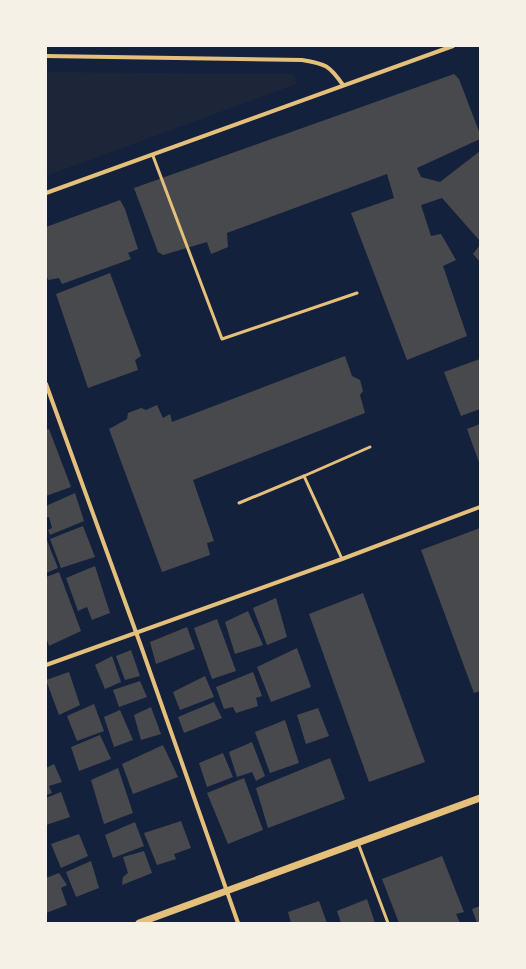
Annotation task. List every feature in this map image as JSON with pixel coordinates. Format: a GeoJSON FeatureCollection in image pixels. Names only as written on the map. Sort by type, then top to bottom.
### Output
{"type":"FeatureCollection","features":[{"type":"Feature","properties":{"kind":"street"},"geometry":{"type":"LineString","coordinates":[[46,194],[453,46]]}},
{"type":"Feature","properties":{"kind":"street"},"geometry":{"type":"LineString","coordinates":[[46,56],[302,60],[321,63],[332,69],[343,85]]}},
{"type":"Feature","properties":{"kind":"street"},"geometry":{"type":"LineString","coordinates":[[46,384],[136,632],[238,923]]}},
{"type":"Feature","properties":{"kind":"street"},"geometry":{"type":"LineString","coordinates":[[46,665],[342,559],[480,507]]}},
{"type":"Feature","properties":{"kind":"street"},"geometry":{"type":"LineString","coordinates":[[139,923],[480,798]]}},
{"type":"Feature","properties":{"kind":"lane"},"geometry":{"type":"LineString","coordinates":[[153,156],[222,339],[357,293]]}},
{"type":"Feature","properties":{"kind":"lane"},"geometry":{"type":"LineString","coordinates":[[239,503],[370,447]]}},
{"type":"Feature","properties":{"kind":"lane"},"geometry":{"type":"LineString","coordinates":[[304,476],[342,559]]}},
{"type":"Feature","properties":{"kind":"lane"},"geometry":{"type":"LineString","coordinates":[[358,843],[388,923]]}},
{"type":"Feature","properties":{"kind":"shaded area"},"geometry":{"type":"Polygon","coordinates":[[[46,72],[294,74],[296,84],[46,176],[46,72]]]}},
{"type":"Feature","properties":{"kind":"building"},"geometry":{"type":"Polygon","coordinates":[[[454,74],[459,79],[480,134],[480,139],[417,168],[421,177],[440,182],[480,151],[480,241],[442,198],[421,205],[431,236],[441,234],[456,260],[443,266],[467,336],[407,360],[351,213],[394,198],[387,174],[227,233],[228,247],[211,254],[207,242],[163,255],[158,252],[134,188],[454,74]]]}},
{"type":"Feature","properties":{"kind":"building"},"geometry":{"type":"Polygon","coordinates":[[[120,200],[125,209],[138,249],[128,253],[131,259],[62,284],[59,278],[48,280],[46,274],[46,227],[120,200]]]}},
{"type":"Feature","properties":{"kind":"building"},"geometry":{"type":"Polygon","coordinates":[[[480,245],[480,262],[473,254],[480,245]]]}},
{"type":"Feature","properties":{"kind":"building"},"geometry":{"type":"Polygon","coordinates":[[[110,273],[141,356],[135,360],[138,370],[88,388],[56,294],[110,273]]]}},
{"type":"Feature","properties":{"kind":"building"},"geometry":{"type":"Polygon","coordinates":[[[345,356],[352,376],[360,380],[363,391],[360,395],[365,413],[193,480],[214,541],[207,543],[210,555],[162,572],[109,429],[127,419],[128,413],[141,408],[146,410],[157,405],[163,418],[170,414],[172,422],[345,356]]]}},
{"type":"Feature","properties":{"kind":"building"},"geometry":{"type":"Polygon","coordinates":[[[480,359],[480,409],[461,416],[444,372],[480,359]]]}},
{"type":"Feature","properties":{"kind":"building"},"geometry":{"type":"Polygon","coordinates":[[[480,424],[480,465],[467,429],[480,424]]]}},
{"type":"Feature","properties":{"kind":"building"},"geometry":{"type":"Polygon","coordinates":[[[49,429],[71,487],[46,496],[46,430],[49,429]]]}},
{"type":"Feature","properties":{"kind":"building"},"geometry":{"type":"Polygon","coordinates":[[[75,493],[84,521],[50,535],[48,530],[52,528],[49,517],[46,517],[46,506],[75,493]]]}},
{"type":"Feature","properties":{"kind":"building"},"geometry":{"type":"Polygon","coordinates":[[[83,526],[95,557],[61,568],[50,539],[83,526]]]}},
{"type":"Feature","properties":{"kind":"building"},"geometry":{"type":"Polygon","coordinates":[[[480,528],[480,691],[474,693],[421,550],[480,528]]]}},
{"type":"Feature","properties":{"kind":"building"},"geometry":{"type":"Polygon","coordinates":[[[46,538],[58,568],[46,573],[46,538]]]}},
{"type":"Feature","properties":{"kind":"building"},"geometry":{"type":"Polygon","coordinates":[[[95,566],[110,613],[92,620],[87,607],[78,611],[66,578],[95,566]]]}},
{"type":"Feature","properties":{"kind":"building"},"geometry":{"type":"Polygon","coordinates":[[[59,572],[81,631],[49,646],[46,637],[46,577],[59,572]]]}},
{"type":"Feature","properties":{"kind":"building"},"geometry":{"type":"Polygon","coordinates":[[[363,593],[425,762],[369,782],[309,614],[363,593]]]}},
{"type":"Feature","properties":{"kind":"building"},"geometry":{"type":"Polygon","coordinates":[[[276,598],[287,637],[267,645],[253,608],[276,598]]]}},
{"type":"Feature","properties":{"kind":"building"},"geometry":{"type":"Polygon","coordinates":[[[248,611],[263,645],[235,654],[225,622],[248,611]]]}},
{"type":"Feature","properties":{"kind":"building"},"geometry":{"type":"Polygon","coordinates":[[[217,619],[236,671],[212,679],[194,628],[217,619]]]}},
{"type":"Feature","properties":{"kind":"building"},"geometry":{"type":"Polygon","coordinates":[[[187,627],[195,649],[156,664],[150,642],[187,627]]]}},
{"type":"Feature","properties":{"kind":"building"},"geometry":{"type":"Polygon","coordinates":[[[297,648],[311,687],[271,702],[257,667],[297,648]]]}},
{"type":"Feature","properties":{"kind":"building"},"geometry":{"type":"Polygon","coordinates":[[[131,650],[140,676],[125,680],[116,656],[131,650]]]}},
{"type":"Feature","properties":{"kind":"building"},"geometry":{"type":"Polygon","coordinates":[[[112,656],[121,682],[105,689],[95,665],[112,656]]]}},
{"type":"Feature","properties":{"kind":"building"},"geometry":{"type":"Polygon","coordinates":[[[69,672],[80,705],[59,715],[46,680],[69,672]]]}},
{"type":"Feature","properties":{"kind":"building"},"geometry":{"type":"Polygon","coordinates":[[[253,672],[262,696],[256,698],[258,706],[236,713],[233,707],[224,709],[216,687],[253,672]]]}},
{"type":"Feature","properties":{"kind":"building"},"geometry":{"type":"Polygon","coordinates":[[[205,676],[214,697],[180,710],[173,692],[205,676]]]}},
{"type":"Feature","properties":{"kind":"building"},"geometry":{"type":"Polygon","coordinates":[[[140,681],[147,697],[119,707],[113,690],[140,681]]]}},
{"type":"Feature","properties":{"kind":"building"},"geometry":{"type":"Polygon","coordinates":[[[214,702],[222,718],[184,733],[178,717],[214,702]]]}},
{"type":"Feature","properties":{"kind":"building"},"geometry":{"type":"Polygon","coordinates":[[[94,704],[104,731],[77,741],[67,716],[94,704]]]}},
{"type":"Feature","properties":{"kind":"building"},"geometry":{"type":"Polygon","coordinates":[[[151,707],[161,734],[141,740],[134,715],[151,707]]]}},
{"type":"Feature","properties":{"kind":"building"},"geometry":{"type":"Polygon","coordinates":[[[318,708],[329,736],[306,744],[297,715],[318,708]]]}},
{"type":"Feature","properties":{"kind":"building"},"geometry":{"type":"Polygon","coordinates":[[[120,710],[133,740],[114,747],[104,717],[120,710]]]}},
{"type":"Feature","properties":{"kind":"building"},"geometry":{"type":"Polygon","coordinates":[[[285,720],[299,763],[270,773],[255,732],[285,720]]]}},
{"type":"Feature","properties":{"kind":"building"},"geometry":{"type":"Polygon","coordinates":[[[100,735],[111,759],[79,771],[71,747],[100,735]]]}},
{"type":"Feature","properties":{"kind":"building"},"geometry":{"type":"Polygon","coordinates":[[[252,742],[265,776],[256,781],[252,772],[237,777],[229,752],[252,742]]]}},
{"type":"Feature","properties":{"kind":"building"},"geometry":{"type":"Polygon","coordinates":[[[163,745],[178,777],[133,794],[122,764],[163,745]]]}},
{"type":"Feature","properties":{"kind":"building"},"geometry":{"type":"Polygon","coordinates":[[[223,753],[233,777],[207,787],[199,763],[223,753]]]}},
{"type":"Feature","properties":{"kind":"building"},"geometry":{"type":"Polygon","coordinates":[[[330,758],[345,799],[268,828],[256,788],[330,758]]]}},
{"type":"Feature","properties":{"kind":"building"},"geometry":{"type":"Polygon","coordinates":[[[54,764],[62,782],[49,786],[52,793],[46,795],[46,768],[54,764]]]}},
{"type":"Feature","properties":{"kind":"building"},"geometry":{"type":"Polygon","coordinates":[[[118,768],[133,813],[104,824],[91,780],[118,768]]]}},
{"type":"Feature","properties":{"kind":"building"},"geometry":{"type":"Polygon","coordinates":[[[244,778],[263,830],[228,844],[207,793],[244,778]]]}},
{"type":"Feature","properties":{"kind":"building"},"geometry":{"type":"Polygon","coordinates":[[[61,792],[70,817],[46,825],[46,798],[61,792]]]}},
{"type":"Feature","properties":{"kind":"building"},"geometry":{"type":"Polygon","coordinates":[[[181,821],[191,848],[174,854],[176,859],[157,865],[144,833],[181,821]]]}},
{"type":"Feature","properties":{"kind":"building"},"geometry":{"type":"Polygon","coordinates":[[[135,822],[144,846],[113,858],[105,835],[135,822]]]}},
{"type":"Feature","properties":{"kind":"building"},"geometry":{"type":"Polygon","coordinates":[[[79,834],[88,856],[61,868],[51,844],[79,834]]]}},
{"type":"Feature","properties":{"kind":"building"},"geometry":{"type":"Polygon","coordinates":[[[144,851],[152,873],[122,885],[123,877],[128,873],[123,857],[144,851]]]}},
{"type":"Feature","properties":{"kind":"building"},"geometry":{"type":"Polygon","coordinates":[[[442,856],[464,912],[456,914],[460,923],[399,923],[382,879],[442,856]]]}},
{"type":"Feature","properties":{"kind":"building"},"geometry":{"type":"Polygon","coordinates":[[[91,861],[99,888],[76,897],[66,872],[91,861]]]}},
{"type":"Feature","properties":{"kind":"building"},"geometry":{"type":"Polygon","coordinates":[[[59,873],[67,885],[61,888],[67,905],[46,913],[46,878],[59,873]]]}},
{"type":"Feature","properties":{"kind":"building"},"geometry":{"type":"Polygon","coordinates":[[[367,899],[375,923],[341,923],[337,911],[367,899]]]}},
{"type":"Feature","properties":{"kind":"building"},"geometry":{"type":"Polygon","coordinates":[[[319,901],[327,923],[291,923],[288,912],[319,901]]]}},
{"type":"Feature","properties":{"kind":"building"},"geometry":{"type":"Polygon","coordinates":[[[480,906],[480,923],[477,923],[472,909],[480,906]]]}}]}
